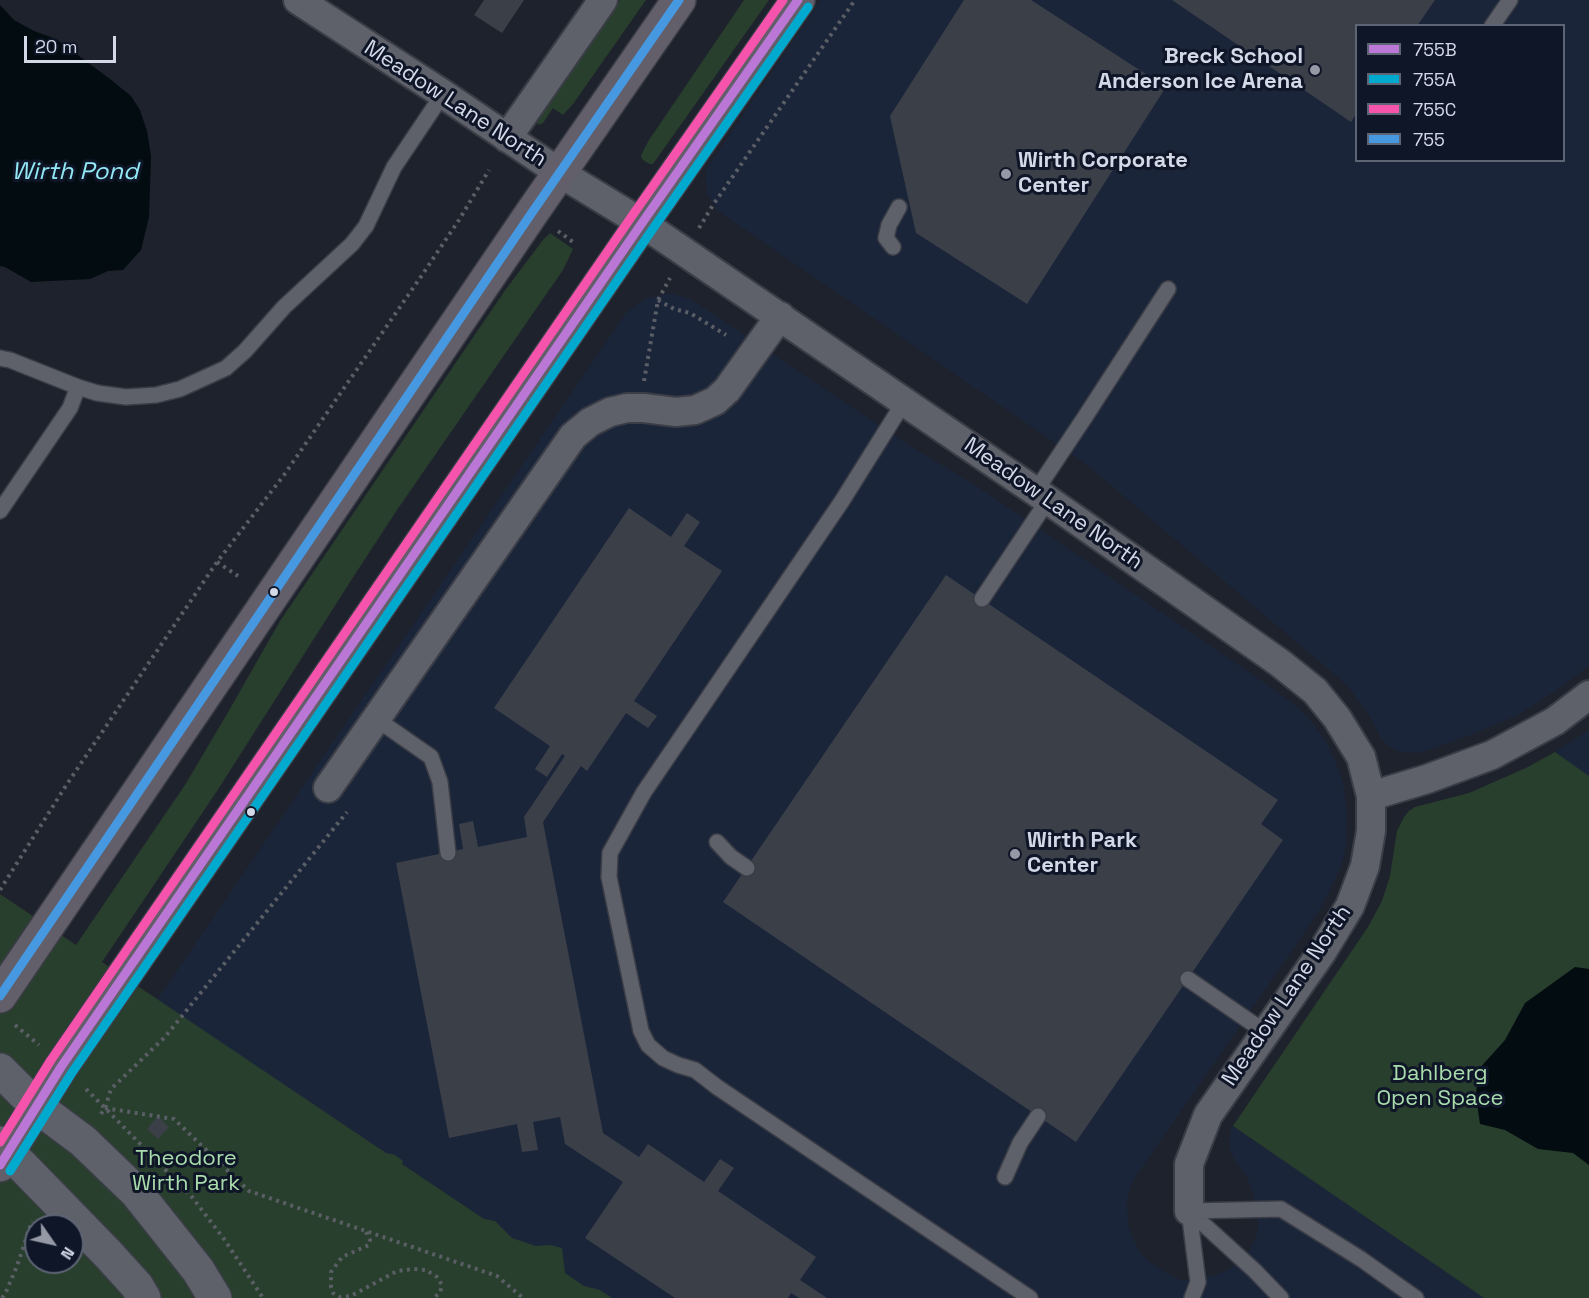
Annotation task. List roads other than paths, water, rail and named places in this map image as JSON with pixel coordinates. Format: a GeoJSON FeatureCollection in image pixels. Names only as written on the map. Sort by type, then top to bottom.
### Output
{"type":"FeatureCollection","features":[{"type":"Feature","properties":{"kind":"main road"},"geometry":{"type":"LineString","coordinates":[[0,996],[679,0]]}},
{"type":"Feature","properties":{"kind":"main road"},"geometry":{"type":"LineString","coordinates":[[3,1153],[642,223],[798,0]]}},
{"type":"Feature","properties":{"kind":"street","name":"Meadow Lane North"},"geometry":{"type":"LineString","coordinates":[[298,0],[560,173],[642,223],[1041,496],[1272,657],[1315,691],[1337,718],[1361,757],[1371,796],[1371,831],[1365,866],[1350,906],[1322,952],[1208,1115],[1189,1164],[1189,1211]]}},
{"type":"Feature","properties":{"kind":"street"},"geometry":{"type":"LineString","coordinates":[[507,138],[603,0]]}},
{"type":"Feature","properties":{"kind":"street"},"geometry":{"type":"LineString","coordinates":[[328,788],[573,436],[590,422],[610,412],[627,408],[644,408],[676,412],[695,410],[715,401],[727,390],[780,316]]}},
{"type":"Feature","properties":{"kind":"street"},"geometry":{"type":"LineString","coordinates":[[1371,796],[1492,755],[1555,722],[1586,702]]}},
{"type":"Feature","properties":{"kind":"street"},"geometry":{"type":"LineString","coordinates":[[0,1071],[36,1106],[83,1141],[136,1192],[198,1270],[214,1298]]}},
{"type":"Feature","properties":{"kind":"street"},"geometry":{"type":"LineString","coordinates":[[3,1153],[108,1254],[137,1286],[144,1298]]}},
{"type":"Feature","properties":{"kind":"lane"},"geometry":{"type":"LineString","coordinates":[[1493,24],[1510,0]]}},
{"type":"Feature","properties":{"kind":"lane"},"geometry":{"type":"LineString","coordinates":[[0,358],[97,393],[126,397],[156,395],[180,389],[226,368],[245,351],[284,307],[352,244],[366,226],[394,167],[443,94]]}},
{"type":"Feature","properties":{"kind":"lane"},"geometry":{"type":"LineString","coordinates":[[893,247],[886,238],[889,225],[899,207]]}},
{"type":"Feature","properties":{"kind":"lane"},"geometry":{"type":"LineString","coordinates":[[982,599],[1085,417],[1168,289]]}},
{"type":"Feature","properties":{"kind":"lane"},"geometry":{"type":"LineString","coordinates":[[0,511],[70,408],[78,387]]}},
{"type":"Feature","properties":{"kind":"lane"},"geometry":{"type":"LineString","coordinates":[[904,402],[842,501],[644,792],[610,853],[609,877],[641,1031],[648,1045],[663,1058],[695,1070],[1030,1298]]}},
{"type":"Feature","properties":{"kind":"lane"},"geometry":{"type":"LineString","coordinates":[[375,718],[431,757],[440,782],[448,853]]}},
{"type":"Feature","properties":{"kind":"lane"},"geometry":{"type":"LineString","coordinates":[[717,842],[731,857],[747,868]]}},
{"type":"Feature","properties":{"kind":"lane"},"geometry":{"type":"LineString","coordinates":[[1188,979],[1265,1032]]}},
{"type":"Feature","properties":{"kind":"lane"},"geometry":{"type":"LineString","coordinates":[[1005,1177],[1020,1143],[1038,1116]]}},
{"type":"Feature","properties":{"kind":"lane"},"geometry":{"type":"LineString","coordinates":[[1189,1211],[1281,1209],[1361,1259],[1416,1298]]}},
{"type":"Feature","properties":{"kind":"lane"},"geometry":{"type":"LineString","coordinates":[[1189,1211],[1198,1282],[1192,1298]]}},
{"type":"Feature","properties":{"kind":"lane"},"geometry":{"type":"LineString","coordinates":[[1189,1211],[1255,1270],[1281,1298]]}},
{"type":"Feature","properties":{"kind":"water","name":"Wirth Pond"},"geometry":{"type":"Polygon","coordinates":[[[0,5],[14,20],[56,39],[110,79],[131,96],[140,110],[147,131],[151,156],[149,217],[141,250],[123,270],[108,271],[90,279],[31,282],[0,266],[0,5]]]}},
{"type":"Feature","properties":{"kind":"water"},"geometry":{"type":"Polygon","coordinates":[[[1575,967],[1589,969],[1589,1165],[1573,1153],[1538,1149],[1505,1130],[1480,1124],[1476,1096],[1478,1070],[1505,1040],[1525,1003],[1575,967]]]}},
{"type":"Feature","properties":{"kind":"place","name":"Breck School Anderson Ice Arena"},"geometry":{"type":"Point","coordinates":[1315,70]}},
{"type":"Feature","properties":{"kind":"place","name":"Wirth Corporate Center"},"geometry":{"type":"Point","coordinates":[1006,174]}},
{"type":"Feature","properties":{"kind":"place","name":"Wirth Park Center"},"geometry":{"type":"Point","coordinates":[1015,854]}},
{"type":"Feature","properties":{"kind":"park label","name":"Dahlberg Open Space"},"geometry":{"type":"Point","coordinates":[1440,1086]}},
{"type":"Feature","properties":{"kind":"park label","name":"Theodore Wirth Park"},"geometry":{"type":"Point","coordinates":[186,1172]}}]}
